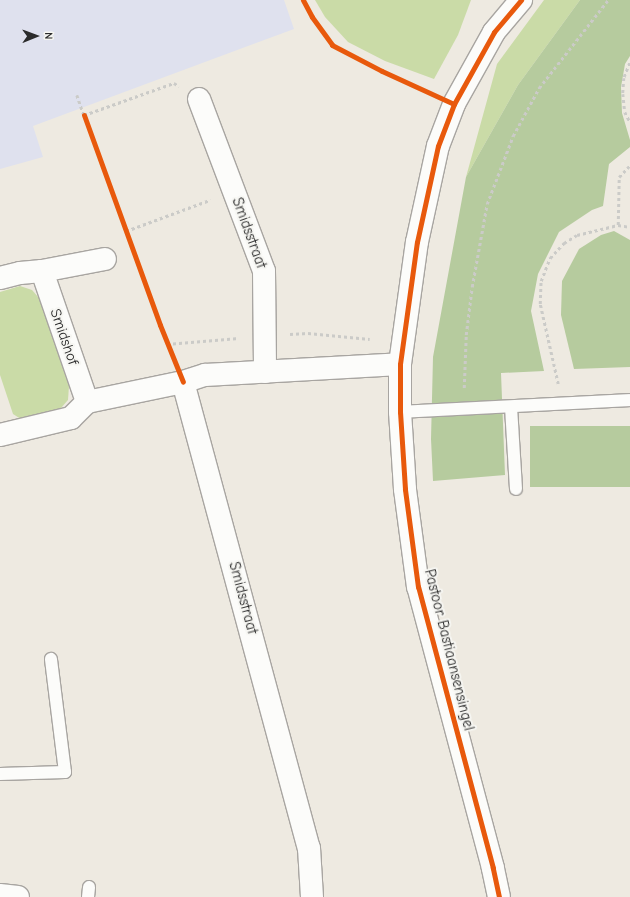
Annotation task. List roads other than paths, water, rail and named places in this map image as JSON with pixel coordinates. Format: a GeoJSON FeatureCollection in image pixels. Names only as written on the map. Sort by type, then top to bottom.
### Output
{"type":"FeatureCollection","features":[{"type":"Feature","properties":{"kind":"street","name":"Pastoor Bastiaansensingel"},"geometry":{"type":"LineString","coordinates":[[499,897],[493,868],[418,587],[405,489],[400,412],[400,364],[417,242],[438,146],[454,104],[494,32],[521,0]]}},
{"type":"Feature","properties":{"kind":"street","name":"Smidsstraat"},"geometry":{"type":"LineString","coordinates":[[200,99],[264,271],[265,372]]}},
{"type":"Feature","properties":{"kind":"street"},"geometry":{"type":"LineString","coordinates":[[0,278],[105,259]]}},
{"type":"Feature","properties":{"kind":"street","name":"Smidshof"},"geometry":{"type":"LineString","coordinates":[[42,271],[87,402]]}},
{"type":"Feature","properties":{"kind":"street"},"geometry":{"type":"LineString","coordinates":[[1,432],[71,418],[87,402],[184,382],[205,375],[400,364]]}},
{"type":"Feature","properties":{"kind":"street","name":"Smidsstraat"},"geometry":{"type":"LineString","coordinates":[[184,382],[309,848],[312,897]]}},
{"type":"Feature","properties":{"kind":"street"},"geometry":{"type":"LineString","coordinates":[[0,895],[18,897]]}},
{"type":"Feature","properties":{"kind":"lane"},"geometry":{"type":"LineString","coordinates":[[400,412],[630,400]]}},
{"type":"Feature","properties":{"kind":"lane"},"geometry":{"type":"LineString","coordinates":[[511,407],[516,489]]}},
{"type":"Feature","properties":{"kind":"lane"},"geometry":{"type":"LineString","coordinates":[[0,774],[65,772],[51,659]]}}]}
